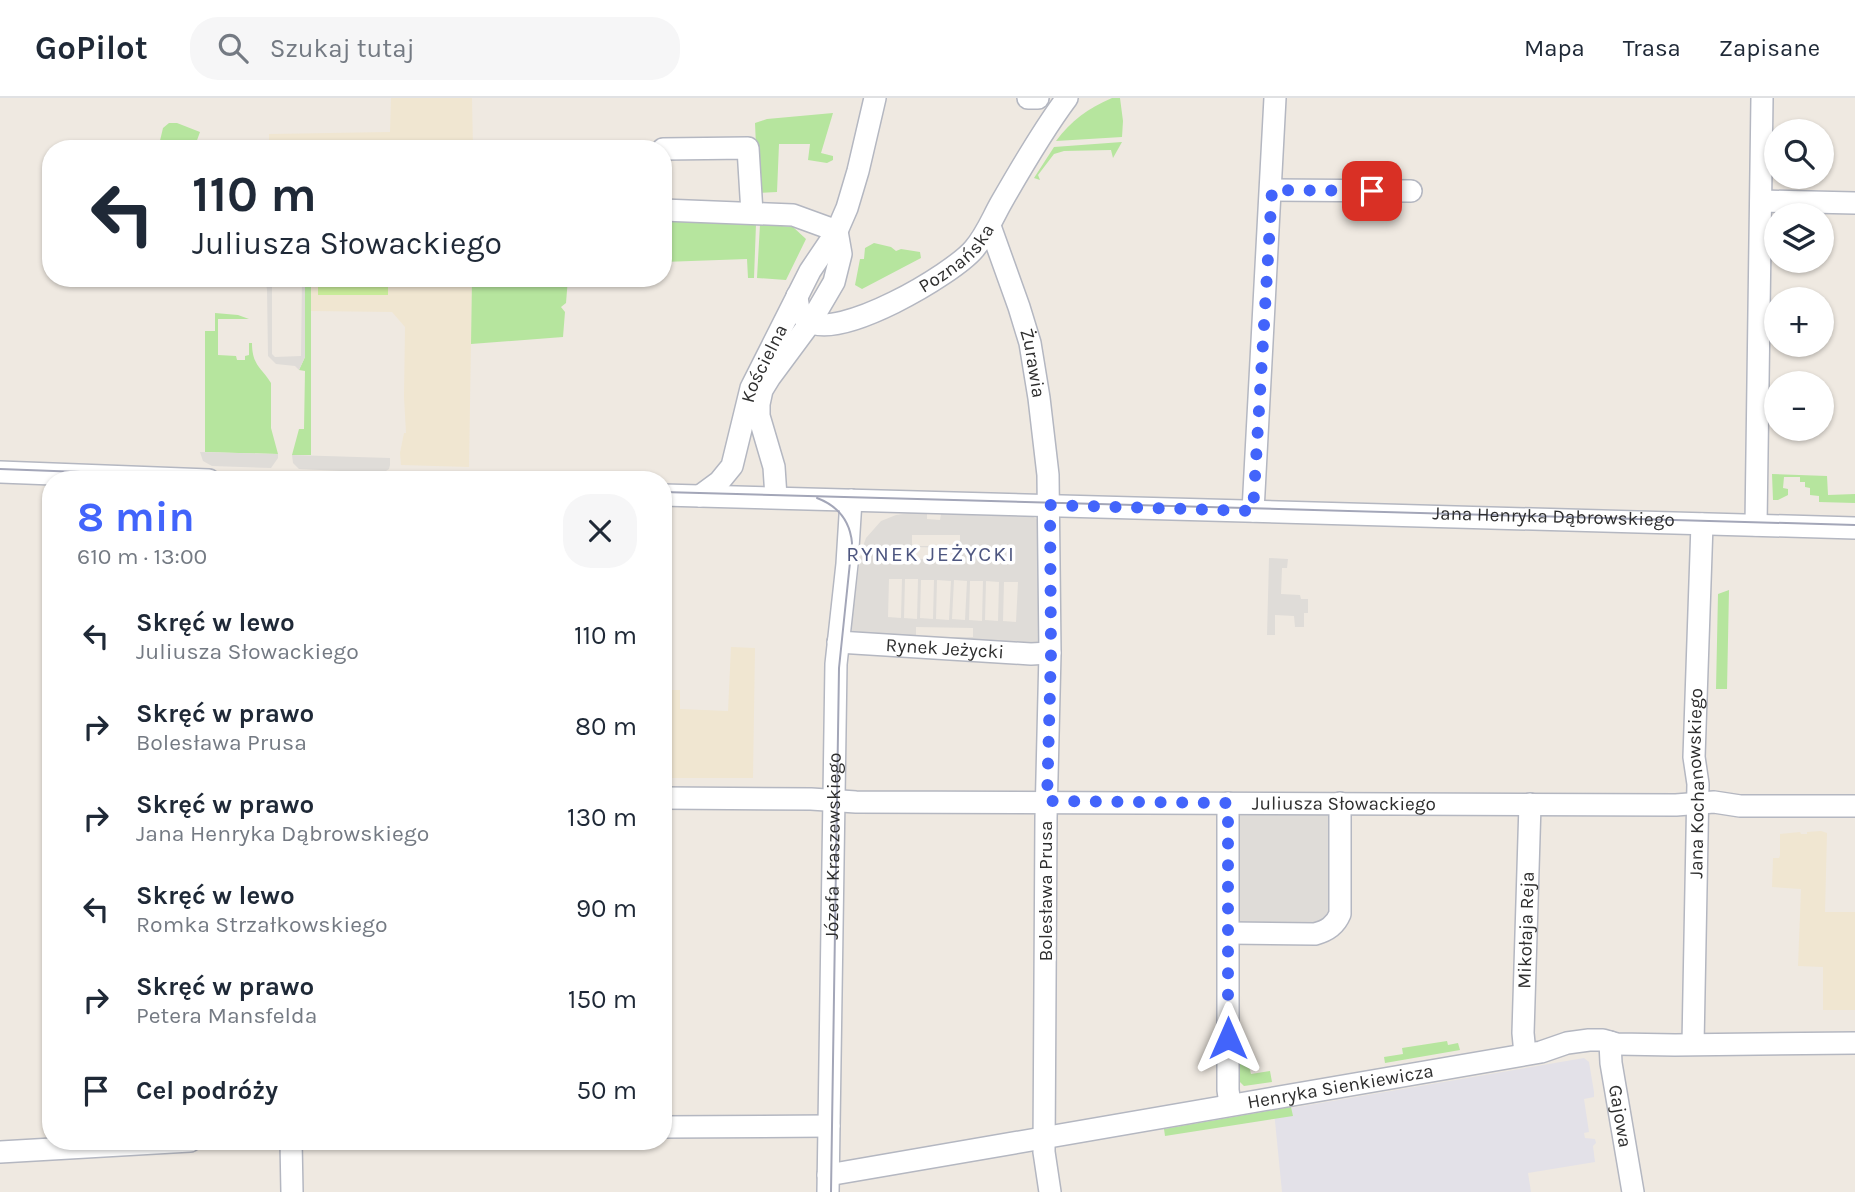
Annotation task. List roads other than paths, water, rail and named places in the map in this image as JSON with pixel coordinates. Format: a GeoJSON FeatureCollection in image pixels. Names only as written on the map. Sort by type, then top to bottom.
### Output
{"type":"FeatureCollection","features":[{"type":"Feature","properties":{"kind":"street"},"geometry":{"type":"LineString","coordinates":[[1028,98],[1038,98]]}},
{"type":"Feature","properties":{"kind":"street","name":"Poznańska"},"geometry":{"type":"LineString","coordinates":[[810,323],[832,324],[852,320],[904,298],[973,251],[1067,98]]}},
{"type":"Feature","properties":{"kind":"street"},"geometry":{"type":"LineString","coordinates":[[1253,511],[1275,98]]}},
{"type":"Feature","properties":{"kind":"street"},"geometry":{"type":"LineString","coordinates":[[1756,525],[1762,98]]}},
{"type":"Feature","properties":{"kind":"street","name":"Kościelna"},"geometry":{"type":"LineString","coordinates":[[700,496],[719,482],[732,466],[751,388],[810,271],[837,231],[847,208],[858,171],[870,105]]}},
{"type":"Feature","properties":{"kind":"street"},"geometry":{"type":"LineString","coordinates":[[672,149],[748,148],[752,213]]}},
{"type":"Feature","properties":{"kind":"street"},"geometry":{"type":"LineString","coordinates":[[1272,190],[1410,191]]}},
{"type":"Feature","properties":{"kind":"street"},"geometry":{"type":"LineString","coordinates":[[1761,201],[1855,203]]}},
{"type":"Feature","properties":{"kind":"street"},"geometry":{"type":"LineString","coordinates":[[672,211],[793,215],[837,231]]}},
{"type":"Feature","properties":{"kind":"street","name":"Żurawia"},"geometry":{"type":"LineString","coordinates":[[990,226],[1033,356],[1046,450],[1050,505]]}},
{"type":"Feature","properties":{"kind":"street","name":"Kościelna"},"geometry":{"type":"LineString","coordinates":[[776,497],[774,467],[759,416],[762,390],[810,323],[834,282],[841,254],[837,231]]}},
{"type":"Feature","properties":{"kind":"street"},"geometry":{"type":"LineString","coordinates":[[797,296],[799,312],[810,323]]}},
{"type":"Feature","properties":{"kind":"street"},"geometry":{"type":"LineString","coordinates":[[0,472],[42,475]]}},
{"type":"Feature","properties":{"kind":"street","name":"Jana Henryka Dąbrowskiego"},"geometry":{"type":"LineString","coordinates":[[672,495],[1855,528]]}},
{"type":"Feature","properties":{"kind":"street","name":"Józefa Kraszewskiego"},"geometry":{"type":"LineString","coordinates":[[828,1184],[838,642],[851,500]]}},
{"type":"Feature","properties":{"kind":"street","name":"Bolesława Prusa"},"geometry":{"type":"LineString","coordinates":[[1050,505],[1051,653],[1044,1138],[1050,1192]]}},
{"type":"Feature","properties":{"kind":"street","name":"Jana Kochanowskiego"},"geometry":{"type":"LineString","coordinates":[[1693,1044],[1698,784],[1694,757],[1702,524]]}},
{"type":"Feature","properties":{"kind":"street","name":"Rynek Jeżycki"},"geometry":{"type":"LineString","coordinates":[[838,642],[1051,653]]}},
{"type":"Feature","properties":{"kind":"street","name":"Juliusza Słowackiego"},"geometry":{"type":"LineString","coordinates":[[672,798],[856,802],[1697,803],[1855,806]]}},
{"type":"Feature","properties":{"kind":"street"},"geometry":{"type":"LineString","coordinates":[[1228,803],[1230,1104]]}},
{"type":"Feature","properties":{"kind":"street"},"geometry":{"type":"LineString","coordinates":[[1229,933],[1315,934],[1323,932],[1337,921],[1340,914],[1340,803]]}},
{"type":"Feature","properties":{"kind":"street","name":"Mikołaja Reja"},"geometry":{"type":"LineString","coordinates":[[1525,1054],[1523,1032],[1530,804]]}},
{"type":"Feature","properties":{"kind":"street","name":"Henryka Sienkiewicza"},"geometry":{"type":"LineString","coordinates":[[828,1184],[1044,1138],[1525,1054],[1585,1040],[1617,1044],[1855,1043]]}},
{"type":"Feature","properties":{"kind":"street","name":"Gajowa"},"geometry":{"type":"LineString","coordinates":[[1610,1042],[1611,1063],[1633,1192]]}},
{"type":"Feature","properties":{"kind":"street"},"geometry":{"type":"LineString","coordinates":[[672,1127],[828,1126]]}},
{"type":"Feature","properties":{"kind":"street"},"geometry":{"type":"LineString","coordinates":[[0,1152],[42,1147]]}},
{"type":"Feature","properties":{"kind":"street"},"geometry":{"type":"LineString","coordinates":[[291,1150],[292,1192]]}},
{"type":"Feature","properties":{"kind":"tram line"},"geometry":{"type":"LineString","coordinates":[[0,469],[53,471]]}},
{"type":"Feature","properties":{"kind":"tram line"},"geometry":{"type":"LineString","coordinates":[[672,492],[1855,525]]}},
{"type":"Feature","properties":{"kind":"tram line"},"geometry":{"type":"LineString","coordinates":[[817,498],[842,515],[849,528],[852,543],[839,668],[831,1192]]}},
{"type":"Feature","properties":{"kind":"district","name":"RYNEK JEŻYCKI"},"geometry":{"type":"Point","coordinates":[931,554]}}]}
